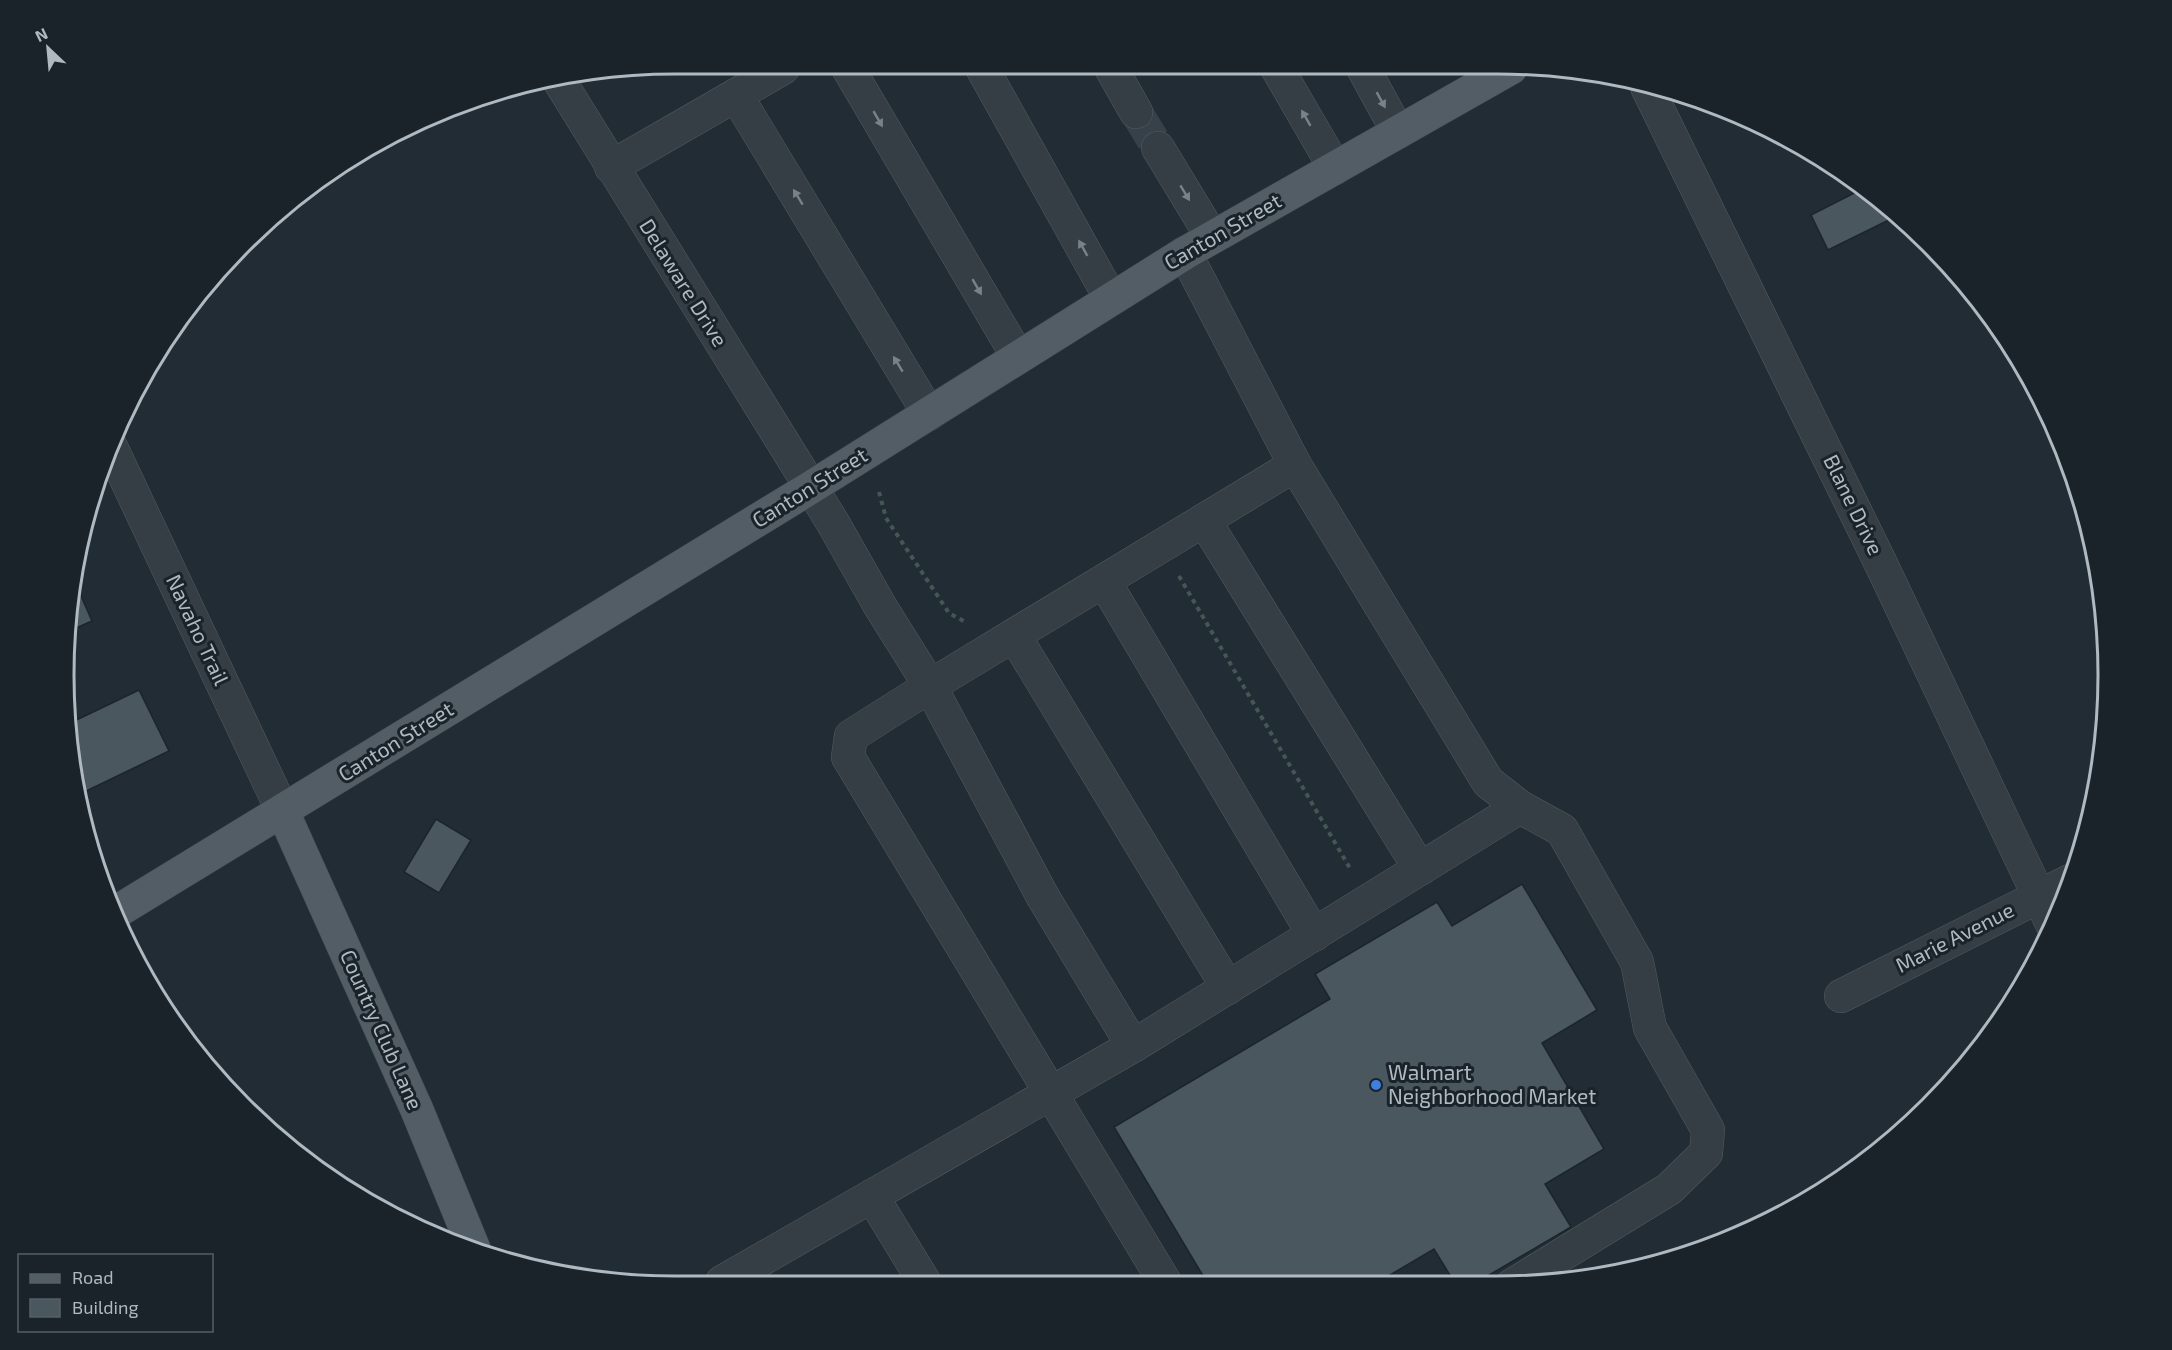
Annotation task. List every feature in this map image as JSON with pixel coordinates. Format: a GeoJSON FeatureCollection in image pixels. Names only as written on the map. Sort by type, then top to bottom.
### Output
{"type":"FeatureCollection","features":[{"type":"Feature","properties":{"kind":"main road","name":"Canton Street"},"geometry":{"type":"LineString","coordinates":[[121,909],[810,489],[1198,245],[1496,74]]}},
{"type":"Feature","properties":{"kind":"main road","name":"Country Club Lane"},"geometry":{"type":"LineString","coordinates":[[283,812],[417,1110],[471,1241]]}},
{"type":"Feature","properties":{"kind":"street"},"geometry":{"type":"LineString","coordinates":[[611,167],[773,74]]}},
{"type":"Feature","properties":{"kind":"street"},"geometry":{"type":"LineString","coordinates":[[852,74],[1018,357]]}},
{"type":"Feature","properties":{"kind":"street"},"geometry":{"type":"LineString","coordinates":[[985,74],[1111,299]]}},
{"type":"Feature","properties":{"kind":"street"},"geometry":{"type":"LineString","coordinates":[[1114,74],[1136,112]]}},
{"type":"Feature","properties":{"kind":"street"},"geometry":{"type":"LineString","coordinates":[[1280,74],[1335,168]]}},
{"type":"Feature","properties":{"kind":"street"},"geometry":{"type":"LineString","coordinates":[[1366,74],[1398,132]]}},
{"type":"Feature","properties":{"kind":"street","name":"Delaware Drive"},"geometry":{"type":"LineString","coordinates":[[561,84],[833,523],[930,686],[1043,897],[1133,1046]]}},
{"type":"Feature","properties":{"kind":"street","name":"Blane Drive"},"geometry":{"type":"LineString","coordinates":[[1650,93],[1881,564],[2048,915]]}},
{"type":"Feature","properties":{"kind":"street"},"geometry":{"type":"LineString","coordinates":[[736,95],[928,414]]}},
{"type":"Feature","properties":{"kind":"street"},"geometry":{"type":"LineString","coordinates":[[1158,148],[1295,465],[1488,782],[1520,807],[1562,830],[1637,962],[1650,1028],[1708,1130],[1706,1153],[1669,1189],[1529,1275]]}},
{"type":"Feature","properties":{"kind":"street","name":"Navaho Trail"},"geometry":{"type":"LineString","coordinates":[[115,456],[283,812]]}},
{"type":"Feature","properties":{"kind":"street"},"geometry":{"type":"LineString","coordinates":[[1161,1276],[848,757],[852,736],[930,686],[1295,465]]}},
{"type":"Feature","properties":{"kind":"street"},"geometry":{"type":"LineString","coordinates":[[1204,520],[1420,869]]}},
{"type":"Feature","properties":{"kind":"street"},"geometry":{"type":"LineString","coordinates":[[1104,581],[1314,935]]}},
{"type":"Feature","properties":{"kind":"street"},"geometry":{"type":"LineString","coordinates":[[1014,635],[1228,988]]}},
{"type":"Feature","properties":{"kind":"street"},"geometry":{"type":"LineString","coordinates":[[732,1276],[1133,1046],[1520,807]]}},
{"type":"Feature","properties":{"kind":"street","name":"Marie Avenue"},"geometry":{"type":"LineString","coordinates":[[1840,996],[2060,886]]}},
{"type":"Feature","properties":{"kind":"street"},"geometry":{"type":"LineString","coordinates":[[872,1196],[921,1276]]}},
{"type":"Feature","properties":{"kind":"building"},"geometry":{"type":"Polygon","coordinates":[[[1855,192],[1890,220],[1828,250],[1811,215],[1855,192]]]}},
{"type":"Feature","properties":{"kind":"building"},"geometry":{"type":"Polygon","coordinates":[[[80,593],[92,621],[76,628],[80,593]]]}},
{"type":"Feature","properties":{"kind":"building"},"geometry":{"type":"Polygon","coordinates":[[[139,690],[169,751],[85,792],[76,720],[139,690]]]}},
{"type":"Feature","properties":{"kind":"building"},"geometry":{"type":"Polygon","coordinates":[[[436,819],[471,840],[439,893],[404,872],[436,819]]]}},
{"type":"Feature","properties":{"kind":"building","name":"Walmart Neighborhood Market"},"geometry":{"type":"Polygon","coordinates":[[[1522,884],[1597,1010],[1542,1043],[1604,1149],[1545,1184],[1571,1227],[1487,1276],[1450,1276],[1434,1249],[1388,1276],[1203,1276],[1114,1127],[1330,999],[1315,974],[1437,902],[1452,926],[1522,884]]]}},
{"type":"Feature","properties":{"kind":"tunnel"},"geometry":{"type":"LineString","coordinates":[[1136,112],[1158,148]]}},
{"type":"Feature","properties":{"kind":"place","name":"Walmart Neighborhood Market"},"geometry":{"type":"Point","coordinates":[1376,1085]}}]}
